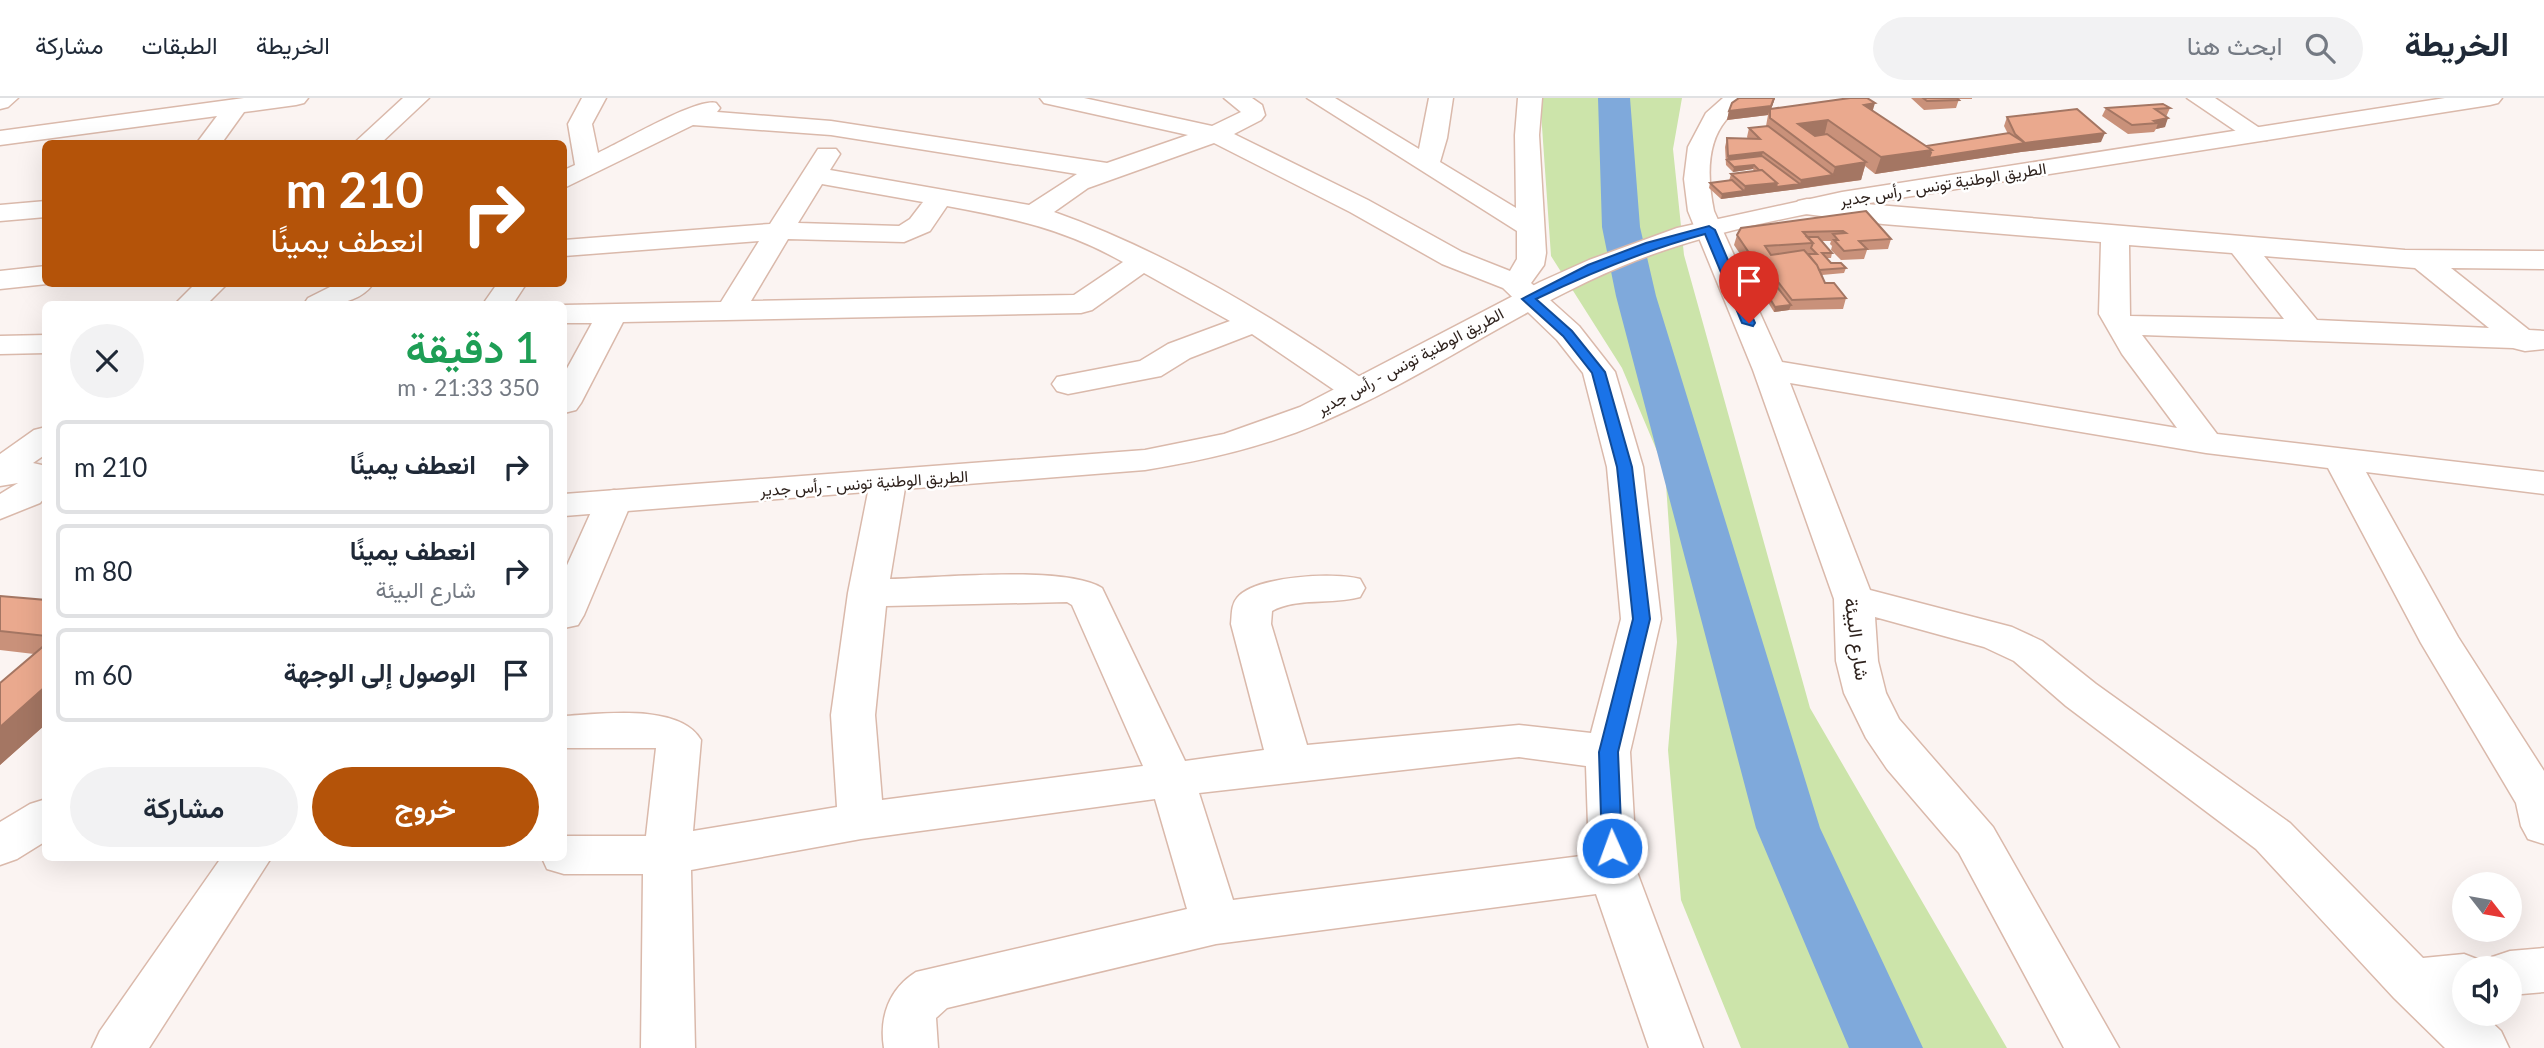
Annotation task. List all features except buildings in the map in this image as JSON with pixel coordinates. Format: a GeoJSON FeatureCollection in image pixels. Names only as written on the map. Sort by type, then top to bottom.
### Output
{"type":"FeatureCollection","features":[{"type":"Feature","properties":{"kind":"street"},"geometry":{"type":"LineString","coordinates":[[0,102],[6,98]]}},
{"type":"Feature","properties":{"kind":"street"},"geometry":{"type":"LineString","coordinates":[[110,123],[141,98]]}},
{"type":"Feature","properties":{"kind":"street"},"geometry":{"type":"LineString","coordinates":[[370,140],[417,98]]}},
{"type":"Feature","properties":{"kind":"street"},"geometry":{"type":"LineString","coordinates":[[588,167],[580,124],[594,98]]}},
{"type":"Feature","properties":{"kind":"street"},"geometry":{"type":"LineString","coordinates":[[567,178],[729,98]]}},
{"type":"Feature","properties":{"kind":"street"},"geometry":{"type":"LineString","coordinates":[[1052,98],[1215,134],[1359,206],[1452,258],[1520,290],[1568,333],[1599,372],[1625,467],[1641,619],[1608,752],[1613,872],[1676,1048]]}},
{"type":"Feature","properties":{"kind":"street"},"geometry":{"type":"LineString","coordinates":[[1034,214],[1079,182],[1215,134],[1255,113],[1236,98]]}},
{"type":"Feature","properties":{"kind":"street"},"geometry":{"type":"LineString","coordinates":[[1318,98],[1530,228]]}},
{"type":"Feature","properties":{"kind":"street"},"geometry":{"type":"LineString","coordinates":[[1427,163],[1435,138],[1441,98]]}},
{"type":"Feature","properties":{"kind":"street"},"geometry":{"type":"LineString","coordinates":[[1520,290],[1530,266],[1527,135],[1530,98]]}},
{"type":"Feature","properties":{"kind":"street","name":"شارع البيئة"},"geometry":{"type":"LineString","coordinates":[[1739,98],[1723,109],[1707,133],[1696,160],[1695,191],[1700,232],[1769,370],[1854,600],[1857,661],[1866,694],[1881,727],[1903,757],[1948,805],[1976,841],[2092,1048]]}},
{"type":"Feature","properties":{"kind":"street"},"geometry":{"type":"LineString","coordinates":[[2199,98],[2258,135]]}},
{"type":"Feature","properties":{"kind":"street","name":"الطريق الوطنية تونس - رأس جدير"},"geometry":{"type":"LineString","coordinates":[[567,505],[1145,460],[1210,448],[1260,435],[1359,391],[1520,290],[1567,280],[1651,245],[1807,207],[2490,98]]}},
{"type":"Feature","properties":{"kind":"street"},"geometry":{"type":"LineString","coordinates":[[0,138],[288,99]]}},
{"type":"Feature","properties":{"kind":"street"},"geometry":{"type":"LineString","coordinates":[[211,140],[236,107]]}},
{"type":"Feature","properties":{"kind":"street"},"geometry":{"type":"LineString","coordinates":[[686,117],[845,130],[1107,171]]}},
{"type":"Feature","properties":{"kind":"street"},"geometry":{"type":"LineString","coordinates":[[731,310],[845,130]]}},
{"type":"Feature","properties":{"kind":"street"},"geometry":{"type":"LineString","coordinates":[[815,175],[1034,214],[1103,239],[1314,357],[1359,391]]}},
{"type":"Feature","properties":{"kind":"street"},"geometry":{"type":"LineString","coordinates":[[567,248],[782,231],[904,234],[920,225],[939,198]]}},
{"type":"Feature","properties":{"kind":"street"},"geometry":{"type":"LineString","coordinates":[[1807,207],[2242,247],[2423,260],[2544,260]]}},
{"type":"Feature","properties":{"kind":"street"},"geometry":{"type":"LineString","coordinates":[[0,213],[42,209]]}},
{"type":"Feature","properties":{"kind":"street"},"geometry":{"type":"LineString","coordinates":[[2114,236],[2117,258],[2111,302],[2121,325],[2138,354],[2206,443]]}},
{"type":"Feature","properties":{"kind":"street"},"geometry":{"type":"LineString","coordinates":[[2242,247],[2308,329]]}},
{"type":"Feature","properties":{"kind":"street"},"geometry":{"type":"LineString","coordinates":[[567,314],[1081,304],[1144,260]]}},
{"type":"Feature","properties":{"kind":"street"},"geometry":{"type":"LineString","coordinates":[[2423,260],[2532,339],[2544,357]]}},
{"type":"Feature","properties":{"kind":"street"},"geometry":{"type":"LineString","coordinates":[[0,280],[42,275]]}},
{"type":"Feature","properties":{"kind":"street"},"geometry":{"type":"LineString","coordinates":[[193,301],[209,287]]}},
{"type":"Feature","properties":{"kind":"street"},"geometry":{"type":"LineString","coordinates":[[325,301],[352,287]]}},
{"type":"Feature","properties":{"kind":"street"},"geometry":{"type":"LineString","coordinates":[[567,398],[612,314]]}},
{"type":"Feature","properties":{"kind":"street"},"geometry":{"type":"LineString","coordinates":[[1068,384],[1150,369],[1179,351],[1255,322]]}},
{"type":"Feature","properties":{"kind":"street"},"geometry":{"type":"LineString","coordinates":[[2121,325],[2308,329],[2532,339]]}},
{"type":"Feature","properties":{"kind":"street"},"geometry":{"type":"LineString","coordinates":[[0,345],[42,344]]}},
{"type":"Feature","properties":{"kind":"street"},"geometry":{"type":"LineString","coordinates":[[1769,370],[2206,443],[2544,483]]}},
{"type":"Feature","properties":{"kind":"street"},"geometry":{"type":"LineString","coordinates":[[2342,461],[2441,643],[2542,809]]}},
{"type":"Feature","properties":{"kind":"street"},"geometry":{"type":"LineString","coordinates":[[861,821],[853,715],[867,593],[888,482]]}},
{"type":"Feature","properties":{"kind":"street"},"geometry":{"type":"LineString","coordinates":[[567,608],[614,501]]}},
{"type":"Feature","properties":{"kind":"street"},"geometry":{"type":"LineString","coordinates":[[867,593],[1058,588],[1077,590],[1088,597],[1172,781],[1216,923]]}},
{"type":"Feature","properties":{"kind":"street"},"geometry":{"type":"LineString","coordinates":[[1290,764],[1251,624],[1252,605],[1260,599],[1346,588]]}},
{"type":"Feature","properties":{"kind":"street"},"geometry":{"type":"LineString","coordinates":[[1854,600],[1998,636],[2028,651],[2081,695],[2273,836],[2412,982],[2482,1048]]}},
{"type":"Feature","properties":{"kind":"street"},"geometry":{"type":"LineString","coordinates":[[567,732],[658,731],[673,734],[679,740],[667,855],[668,1048]]}},
{"type":"Feature","properties":{"kind":"street"},"geometry":{"type":"LineString","coordinates":[[567,855],[667,855],[861,821],[1290,764],[1519,741],[1608,752]]}},
{"type":"Feature","properties":{"kind":"street"},"geometry":{"type":"LineString","coordinates":[[0,846],[42,820]]}},
{"type":"Feature","properties":{"kind":"street"},"geometry":{"type":"LineString","coordinates":[[118,1048],[245,861]]}},
{"type":"Feature","properties":{"kind":"street"},"geometry":{"type":"LineString","coordinates":[[911,1048],[908,1014],[918,998],[934,988],[1216,923],[1613,872]]}},
{"type":"Feature","properties":{"kind":"street"},"geometry":{"type":"LineString","coordinates":[[2522,972],[2544,970]]}},
{"type":"Feature","properties":{"kind":"street"},"geometry":{"type":"LineString","coordinates":[[2412,982],[2452,978]]}},
{"type":"Feature","properties":{"kind":"green space"},"geometry":{"type":"Polygon","coordinates":[[[1540,98],[1682,98],[1673,149],[1684,255],[1810,708],[2007,1048],[1741,1048],[1681,900],[1668,750],[1677,642],[1665,470],[1622,368],[1551,256],[1540,98]]]}},
{"type":"Feature","properties":{"kind":"waterway"},"geometry":{"type":"LineString","coordinates":[[1614,98],[1621,227],[1636,296],[1788,828],[1886,1048]]}},
{"type":"Feature","properties":{"kind":"route"},"geometry":{"type":"LineString","coordinates":[[1612,848],[1608,752],[1641,619],[1625,467],[1599,372],[1568,333],[1528,299],[1592,267],[1651,245],[1709,230],[1749,323]]}}]}
